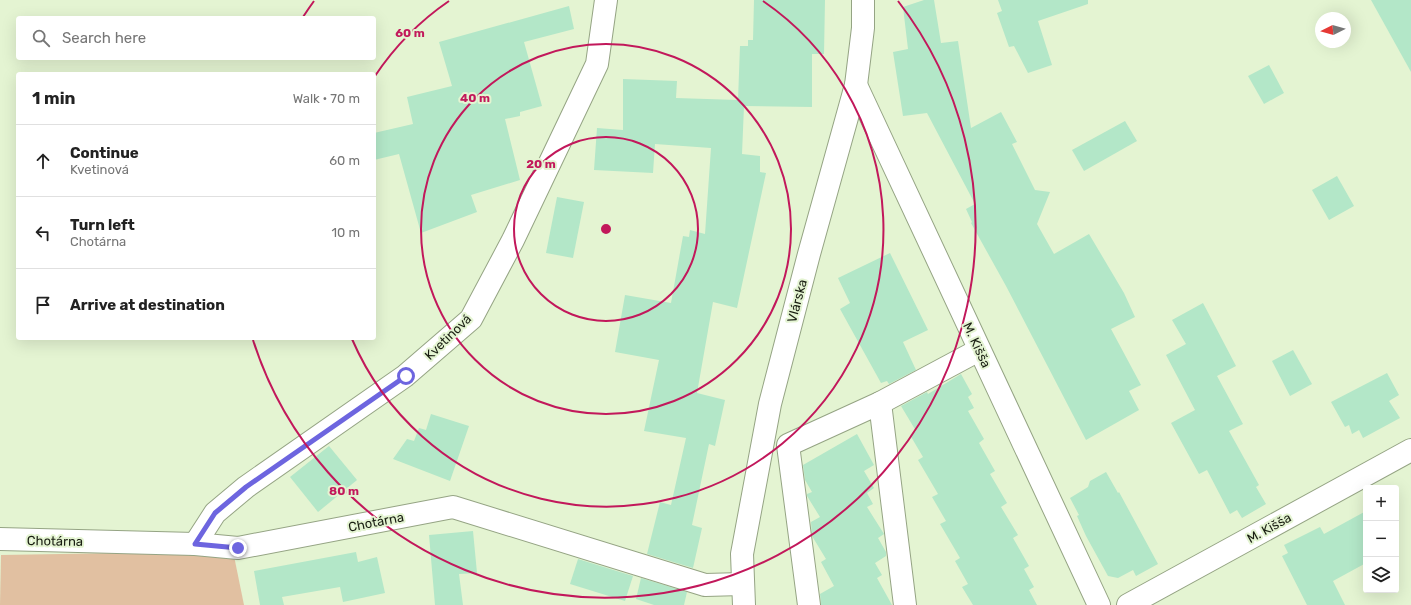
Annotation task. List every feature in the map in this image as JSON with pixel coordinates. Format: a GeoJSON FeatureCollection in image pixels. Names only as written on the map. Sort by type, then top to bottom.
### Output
{"type":"FeatureCollection","features":[{"type":"Feature","properties":{"kind":"street","name":"Kvetinová"},"geometry":{"type":"LineString","coordinates":[[195,544],[215,513],[246,487],[406,376],[471,319],[513,240],[597,64],[606,0]]}},
{"type":"Feature","properties":{"kind":"street","name":"Vlárska"},"geometry":{"type":"LineString","coordinates":[[743,595],[742,554],[770,404],[809,254],[856,85],[863,28],[863,0]]}},
{"type":"Feature","properties":{"kind":"street","name":"M. Kišša"},"geometry":{"type":"LineString","coordinates":[[856,85],[1099,605]]}},
{"type":"Feature","properties":{"kind":"street"},"geometry":{"type":"LineString","coordinates":[[809,605],[788,445],[880,402],[979,350]]}},
{"type":"Feature","properties":{"kind":"street"},"geometry":{"type":"LineString","coordinates":[[880,402],[905,605]]}},
{"type":"Feature","properties":{"kind":"street","name":"M. Kišša"},"geometry":{"type":"LineString","coordinates":[[1128,605],[1411,450]]}},
{"type":"Feature","properties":{"kind":"street","name":"Chotárna"},"geometry":{"type":"LineString","coordinates":[[0,540],[195,544],[238,548],[452,507],[705,585],[743,595]]}},
{"type":"Feature","properties":{"kind":"shaded area"},"geometry":{"type":"Polygon","coordinates":[[[179,552],[234,556],[244,605],[0,605],[1,555],[179,552]]]}},
{"type":"Feature","properties":{"kind":"building"},"geometry":{"type":"Polygon","coordinates":[[[754,0],[825,0],[824,54],[812,54],[812,107],[744,106],[742,154],[760,156],[760,172],[766,173],[737,308],[713,302],[697,393],[725,400],[715,446],[709,444],[692,525],[702,528],[693,568],[647,554],[660,502],[671,505],[686,438],[644,431],[659,360],[615,352],[625,295],[671,303],[683,236],[689,237],[690,230],[705,234],[711,148],[655,144],[653,173],[594,170],[597,128],[623,130],[623,79],[677,81],[676,98],[738,100],[740,46],[748,46],[748,40],[753,40],[754,0]]]}},
{"type":"Feature","properties":{"kind":"building"},"geometry":{"type":"Polygon","coordinates":[[[924,0],[934,0],[941,43],[958,41],[971,128],[1001,112],[1017,142],[1012,144],[1035,190],[1050,192],[1037,224],[1054,254],[1089,234],[1124,293],[1135,317],[1111,329],[1141,385],[1129,391],[1139,410],[1086,440],[1006,286],[971,223],[972,222],[966,209],[975,204],[927,113],[903,116],[893,52],[908,49],[903,7],[924,0]]]}},
{"type":"Feature","properties":{"kind":"building"},"geometry":{"type":"Polygon","coordinates":[[[998,0],[1088,0],[1088,4],[1038,21],[1052,65],[1028,73],[1014,46],[1009,47],[997,13],[1002,11],[998,0]]]}},
{"type":"Feature","properties":{"kind":"building"},"geometry":{"type":"Polygon","coordinates":[[[1371,0],[1411,0],[1411,72],[1371,0]]]}},
{"type":"Feature","properties":{"kind":"building"},"geometry":{"type":"Polygon","coordinates":[[[569,6],[574,29],[524,42],[542,106],[520,112],[520,116],[505,119],[520,180],[471,195],[477,212],[421,233],[399,154],[376,160],[376,133],[413,124],[407,97],[452,86],[439,42],[569,6]]]}},
{"type":"Feature","properties":{"kind":"building"},"geometry":{"type":"Polygon","coordinates":[[[1269,65],[1284,93],[1264,104],[1248,76],[1269,65]]]}},
{"type":"Feature","properties":{"kind":"building"},"geometry":{"type":"Polygon","coordinates":[[[1125,121],[1137,141],[1084,171],[1072,150],[1125,121]]]}},
{"type":"Feature","properties":{"kind":"building"},"geometry":{"type":"Polygon","coordinates":[[[1337,176],[1354,206],[1329,220],[1312,190],[1337,176]]]}},
{"type":"Feature","properties":{"kind":"building"},"geometry":{"type":"Polygon","coordinates":[[[557,197],[584,202],[573,258],[546,253],[557,197]]]}},
{"type":"Feature","properties":{"kind":"building"},"geometry":{"type":"Polygon","coordinates":[[[890,253],[928,330],[903,342],[916,370],[889,384],[887,381],[881,383],[840,309],[850,303],[838,278],[890,253]]]}},
{"type":"Feature","properties":{"kind":"building"},"geometry":{"type":"Polygon","coordinates":[[[1203,303],[1236,366],[1217,376],[1243,424],[1229,431],[1259,485],[1256,487],[1266,504],[1242,518],[1237,510],[1230,514],[1207,470],[1199,474],[1171,423],[1195,410],[1166,355],[1186,344],[1172,320],[1203,303]]]}},
{"type":"Feature","properties":{"kind":"building"},"geometry":{"type":"Polygon","coordinates":[[[1293,350],[1312,384],[1290,396],[1272,361],[1293,350]]]}},
{"type":"Feature","properties":{"kind":"building"},"geometry":{"type":"Polygon","coordinates":[[[1387,373],[1399,395],[1389,401],[1400,418],[1363,438],[1359,430],[1352,434],[1349,425],[1345,427],[1331,402],[1387,373]]]}},
{"type":"Feature","properties":{"kind":"building"},"geometry":{"type":"Polygon","coordinates":[[[961,374],[972,394],[968,397],[974,408],[968,411],[984,439],[979,443],[995,471],[990,474],[1007,503],[1001,507],[1018,535],[1013,538],[1029,566],[1024,569],[1034,587],[1029,590],[1037,605],[973,605],[962,587],[968,584],[955,561],[960,558],[940,524],[946,521],[932,497],[938,494],[918,460],[923,457],[910,435],[916,431],[901,406],[927,392],[928,394],[961,374]]]}},
{"type":"Feature","properties":{"kind":"building"},"geometry":{"type":"Polygon","coordinates":[[[431,414],[469,426],[450,481],[393,459],[407,439],[414,441],[419,428],[426,430],[431,414]]]}},
{"type":"Feature","properties":{"kind":"building"},"geometry":{"type":"Polygon","coordinates":[[[857,434],[874,465],[864,471],[874,488],[867,493],[873,504],[867,507],[884,534],[878,538],[886,552],[886,556],[875,563],[882,575],[877,578],[892,605],[821,605],[820,594],[834,586],[821,562],[826,559],[812,536],[811,522],[820,517],[807,496],[807,494],[812,492],[805,480],[803,465],[857,434]]]}},
{"type":"Feature","properties":{"kind":"building"},"geometry":{"type":"Polygon","coordinates":[[[329,446],[357,480],[318,512],[290,477],[329,446]]]}},
{"type":"Feature","properties":{"kind":"building"},"geometry":{"type":"Polygon","coordinates":[[[1106,472],[1118,493],[1119,492],[1158,564],[1136,576],[1133,570],[1118,578],[1108,576],[1086,536],[1077,516],[1079,515],[1070,498],[1088,487],[1090,481],[1106,472]]]}},
{"type":"Feature","properties":{"kind":"building"},"geometry":{"type":"Polygon","coordinates":[[[1363,513],[1363,565],[1333,581],[1345,605],[1307,605],[1282,556],[1288,553],[1284,545],[1320,527],[1324,534],[1363,513]]]}},
{"type":"Feature","properties":{"kind":"building"},"geometry":{"type":"Polygon","coordinates":[[[473,531],[477,573],[459,574],[463,605],[435,605],[429,535],[473,531]]]}},
{"type":"Feature","properties":{"kind":"building"},"geometry":{"type":"Polygon","coordinates":[[[356,552],[358,562],[377,557],[385,593],[343,602],[340,587],[282,597],[284,605],[260,605],[254,571],[356,552]]]}},
{"type":"Feature","properties":{"kind":"building"},"geometry":{"type":"Polygon","coordinates":[[[578,559],[633,576],[625,601],[570,584],[578,559]]]}},
{"type":"Feature","properties":{"kind":"building"},"geometry":{"type":"Polygon","coordinates":[[[641,578],[687,592],[684,605],[654,605],[636,599],[641,578]]]}},
{"type":"Feature","properties":{"kind":"route"},"geometry":{"type":"LineString","coordinates":[[238,548],[195,544],[215,513],[246,487],[406,376]]}}]}
